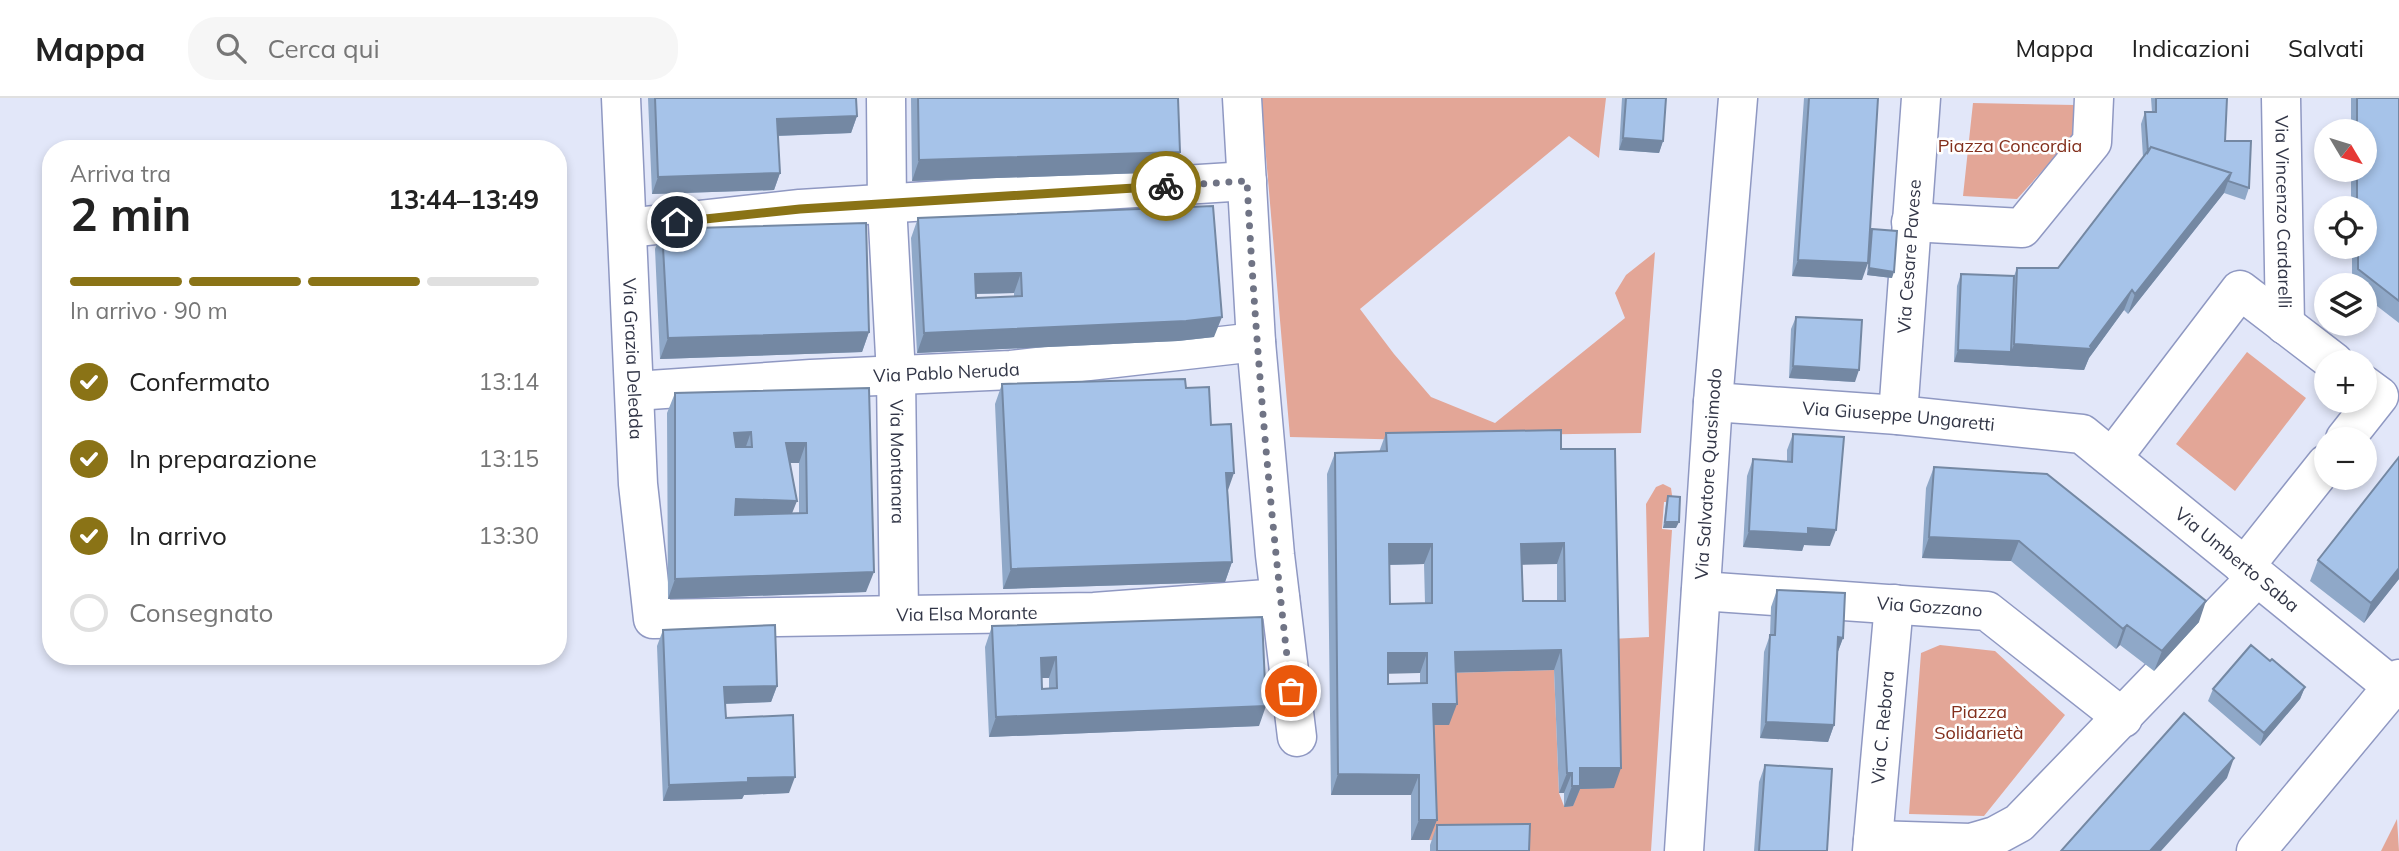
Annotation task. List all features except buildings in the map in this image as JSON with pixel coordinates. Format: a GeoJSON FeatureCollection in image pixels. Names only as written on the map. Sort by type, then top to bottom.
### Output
{"type":"FeatureCollection","features":[{"type":"Feature","properties":{"kind":"street","name":"Via Grazia Deledda"},"geometry":{"type":"LineString","coordinates":[[621,98],[638,484],[653,619]]}},
{"type":"Feature","properties":{"kind":"street","name":"Via Montanara"},"geometry":{"type":"LineString","coordinates":[[886,98],[887,204],[896,375],[899,614]]}},
{"type":"Feature","properties":{"kind":"street"},"geometry":{"type":"LineString","coordinates":[[1242,98],[1256,342],[1280,598],[1297,737]]}},
{"type":"Feature","properties":{"kind":"street","name":"Via Salvatore Quasimodo"},"geometry":{"type":"LineString","coordinates":[[1684,851],[1713,401],[1738,98]]}},
{"type":"Feature","properties":{"kind":"street","name":"Via Cesare Pavese"},"geometry":{"type":"LineString","coordinates":[[1898,415],[1920,98]]}},
{"type":"Feature","properties":{"kind":"street"},"geometry":{"type":"LineString","coordinates":[[1911,222],[2022,228],[2092,142],[2094,98]]}},
{"type":"Feature","properties":{"kind":"street","name":"Via Vincenzo Cardarelli"},"geometry":{"type":"LineString","coordinates":[[2281,98],[2285,325]]}},
{"type":"Feature","properties":{"kind":"street"},"geometry":{"type":"LineString","coordinates":[[628,228],[800,209],[1247,181]]}},
{"type":"Feature","properties":{"kind":"street"},"geometry":{"type":"LineString","coordinates":[[2112,458],[2240,290],[2318,350]]}},
{"type":"Feature","properties":{"kind":"street","name":"Via Pablo Neruda"},"geometry":{"type":"LineString","coordinates":[[635,391],[1012,370],[1256,342]]}},
{"type":"Feature","properties":{"kind":"street"},"geometry":{"type":"LineString","coordinates":[[2353,427],[2381,388]]}},
{"type":"Feature","properties":{"kind":"street","name":"Via Giuseppe Ungaretti"},"geometry":{"type":"LineString","coordinates":[[1713,401],[1898,415],[2082,435]]}},
{"type":"Feature","properties":{"kind":"street","name":"Via Umberto Saba"},"geometry":{"type":"LineString","coordinates":[[2082,435],[2251,572],[2396,683]]}},
{"type":"Feature","properties":{"kind":"street"},"geometry":{"type":"LineString","coordinates":[[1872,846],[1971,843],[1995,836],[2019,822],[2123,718],[2251,572],[2314,481]]}},
{"type":"Feature","properties":{"kind":"street","name":"Via Gozzano"},"geometry":{"type":"LineString","coordinates":[[1701,591],[1987,611],[2123,718]]}},
{"type":"Feature","properties":{"kind":"street","name":"Via Elsa Morante"},"geometry":{"type":"LineString","coordinates":[[653,619],[1094,612],[1280,598]]}},
{"type":"Feature","properties":{"kind":"street","name":"Via C. Rebora"},"geometry":{"type":"LineString","coordinates":[[1872,846],[1894,604]]}},
{"type":"Feature","properties":{"kind":"street"},"geometry":{"type":"LineString","coordinates":[[2256,851],[2396,683]]}},
{"type":"Feature","properties":{"kind":"green space"},"geometry":{"type":"Polygon","coordinates":[[[1261,98],[1606,98],[1599,158],[1569,136],[1360,309],[1431,397],[1495,423],[1625,318],[1615,293],[1626,275],[1655,252],[1641,433],[1501,435],[1417,440],[1290,437],[1261,98]]]}},
{"type":"Feature","properties":{"kind":"green space","name":"Piazza Concordia"},"geometry":{"type":"Polygon","coordinates":[[[1973,103],[2075,105],[2072,138],[2017,199],[1963,196],[1973,103]]]}},
{"type":"Feature","properties":{"kind":"green space"},"geometry":{"type":"Polygon","coordinates":[[[2247,352],[2306,398],[2235,491],[2176,444],[2247,352]]]}},
{"type":"Feature","properties":{"kind":"green space"},"geometry":{"type":"Polygon","coordinates":[[[1663,484],[1671,488],[1673,502],[1664,502],[1662,529],[1672,530],[1651,851],[1522,851],[1522,844],[1429,840],[1426,725],[1448,673],[1554,670],[1559,793],[1564,806],[1573,806],[1611,639],[1649,637],[1646,504],[1656,487],[1663,484]]]}},
{"type":"Feature","properties":{"kind":"green space","name":"Piazza Solidarietà"},"geometry":{"type":"Polygon","coordinates":[[[1940,645],[1995,651],[2065,715],[1984,816],[1909,814],[1921,653],[1940,645]]]}},
{"type":"Feature","properties":{"kind":"green space"},"geometry":{"type":"Polygon","coordinates":[[[2397,819],[2399,851],[2381,851],[2397,819]]]}},
{"type":"Feature","properties":{"kind":"way so far"},"geometry":{"type":"LineString","coordinates":[[1166,186],[1247,181],[1256,342],[1275,555],[1291,691]]}},
{"type":"Feature","properties":{"kind":"route"},"geometry":{"type":"LineString","coordinates":[[677,222],[800,209],[1166,186]]}}]}
